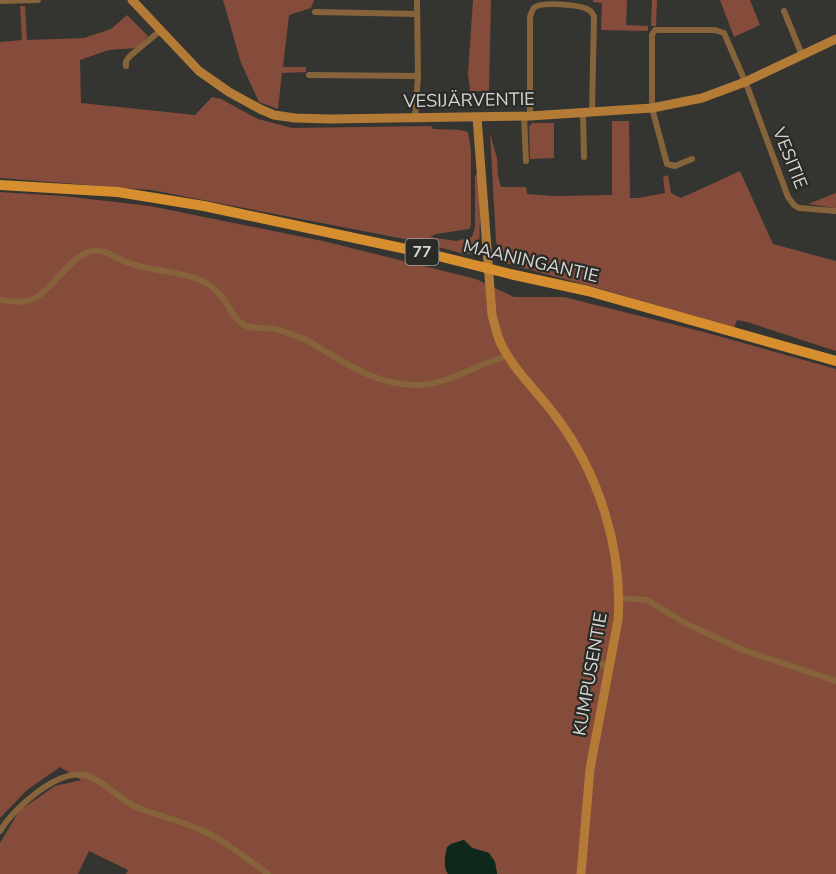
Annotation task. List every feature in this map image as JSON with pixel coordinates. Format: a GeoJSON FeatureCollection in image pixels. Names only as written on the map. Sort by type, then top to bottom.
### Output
{"type":"FeatureCollection","features":[{"type":"Feature","properties":{"kind":"main road","name":"MAANINGANTIE"},"geometry":{"type":"LineString","coordinates":[[0,186],[118,192],[204,206],[434,255],[588,291],[836,361]]}},
{"type":"Feature","properties":{"kind":"street"},"geometry":{"type":"LineString","coordinates":[[0,1],[38,0]]}},
{"type":"Feature","properties":{"kind":"street","name":"VESIJÄRVENTIE"},"geometry":{"type":"LineString","coordinates":[[132,0],[200,71],[229,92],[274,115],[295,118],[527,116],[652,108],[702,98],[745,82],[834,42]]}},
{"type":"Feature","properties":{"kind":"street"},"geometry":{"type":"LineString","coordinates":[[415,117],[418,76],[417,0]]}},
{"type":"Feature","properties":{"kind":"street"},"geometry":{"type":"LineString","coordinates":[[526,161],[530,17],[532,9],[544,4],[579,6],[591,11],[594,16],[584,157]]}},
{"type":"Feature","properties":{"kind":"street"},"geometry":{"type":"LineString","coordinates":[[315,12],[417,14]]}},
{"type":"Feature","properties":{"kind":"street"},"geometry":{"type":"LineString","coordinates":[[784,12],[802,55]]}},
{"type":"Feature","properties":{"kind":"street"},"geometry":{"type":"LineString","coordinates":[[126,66],[126,61],[130,56],[161,30]]}},
{"type":"Feature","properties":{"kind":"street","name":"VESITIE"},"geometry":{"type":"LineString","coordinates":[[652,108],[652,35],[655,30],[715,30],[724,33],[788,197],[799,208],[836,211]]}},
{"type":"Feature","properties":{"kind":"street"},"geometry":{"type":"LineString","coordinates":[[309,75],[418,76]]}},
{"type":"Feature","properties":{"kind":"street"},"geometry":{"type":"LineString","coordinates":[[652,108],[667,164],[675,166],[692,159]]}},
{"type":"Feature","properties":{"kind":"street","name":"KUMPUSENTIE"},"geometry":{"type":"LineString","coordinates":[[477,117],[492,315],[500,344],[520,375],[569,434],[600,499],[615,557],[619,598],[618,620],[590,770],[581,874]]}},
{"type":"Feature","properties":{"kind":"street"},"geometry":{"type":"LineString","coordinates":[[0,300],[28,301],[53,283],[66,267],[84,254],[103,251],[134,264],[200,280],[211,286],[223,298],[226,305],[243,324],[258,329],[275,329],[307,340],[355,369],[379,380],[413,385],[428,384],[508,356]]}},
{"type":"Feature","properties":{"kind":"street"},"geometry":{"type":"LineString","coordinates":[[619,598],[647,600],[687,624],[743,650],[836,681]]}},
{"type":"Feature","properties":{"kind":"street"},"geometry":{"type":"LineString","coordinates":[[588,652],[608,669]]}},
{"type":"Feature","properties":{"kind":"street"},"geometry":{"type":"LineString","coordinates":[[0,831],[15,810],[55,780],[72,775],[84,775],[94,779],[134,806],[200,829],[225,843],[268,874]]}},
{"type":"Feature","properties":{"kind":"shaded area"},"geometry":{"type":"Polygon","coordinates":[[[223,0],[314,0],[311,8],[289,15],[283,67],[306,67],[306,72],[282,73],[278,109],[259,102],[241,63],[223,0]]]}},
{"type":"Feature","properties":{"kind":"shaded area"},"geometry":{"type":"Polygon","coordinates":[[[473,0],[491,0],[489,91],[470,91],[468,74],[473,0]]]}},
{"type":"Feature","properties":{"kind":"shaded area"},"geometry":{"type":"Polygon","coordinates":[[[593,0],[627,0],[626,25],[648,26],[648,31],[601,30],[602,3],[593,2],[593,0]]]}},
{"type":"Feature","properties":{"kind":"shaded area"},"geometry":{"type":"Polygon","coordinates":[[[652,0],[657,0],[656,26],[651,26],[652,0]]]}},
{"type":"Feature","properties":{"kind":"shaded area"},"geometry":{"type":"Polygon","coordinates":[[[720,0],[750,0],[760,25],[734,37],[720,0]]]}},
{"type":"Feature","properties":{"kind":"shaded area"},"geometry":{"type":"Polygon","coordinates":[[[20,6],[25,6],[27,40],[84,38],[111,29],[127,15],[148,36],[137,48],[109,50],[80,60],[81,103],[195,115],[212,97],[221,99],[258,119],[292,128],[431,126],[433,129],[468,132],[471,151],[471,225],[469,229],[430,237],[456,241],[472,237],[475,227],[475,176],[478,173],[479,252],[464,254],[420,242],[151,190],[0,178],[0,42],[22,40],[20,6]]]}},
{"type":"Feature","properties":{"kind":"shaded area"},"geometry":{"type":"Polygon","coordinates":[[[612,121],[629,121],[630,198],[665,193],[663,177],[668,175],[671,193],[681,198],[740,171],[773,244],[836,261],[836,351],[747,322],[737,320],[734,328],[502,262],[496,241],[490,133],[497,158],[501,187],[526,187],[527,194],[554,196],[612,195],[612,121]]]}},
{"type":"Feature","properties":{"kind":"shaded area"},"geometry":{"type":"Polygon","coordinates":[[[532,123],[554,123],[554,158],[530,159],[529,127],[532,123]]]}},
{"type":"Feature","properties":{"kind":"shaded area"},"geometry":{"type":"Polygon","coordinates":[[[0,192],[63,196],[150,206],[323,241],[476,279],[514,297],[564,297],[704,332],[836,369],[836,874],[497,874],[495,862],[489,853],[472,848],[464,840],[451,844],[445,863],[448,874],[126,874],[128,870],[89,851],[78,874],[0,874],[0,843],[19,811],[55,786],[81,780],[60,767],[27,790],[0,818],[0,192]]]}},
{"type":"Feature","properties":{"kind":"shaded area"},"geometry":{"type":"Polygon","coordinates":[[[836,193],[836,208],[808,204],[836,193]]]}},
{"type":"Feature","properties":{"kind":"shaded area"},"geometry":{"type":"Polygon","coordinates":[[[464,840],[472,848],[489,853],[495,862],[497,874],[448,874],[445,864],[447,847],[464,840]]]}}]}
